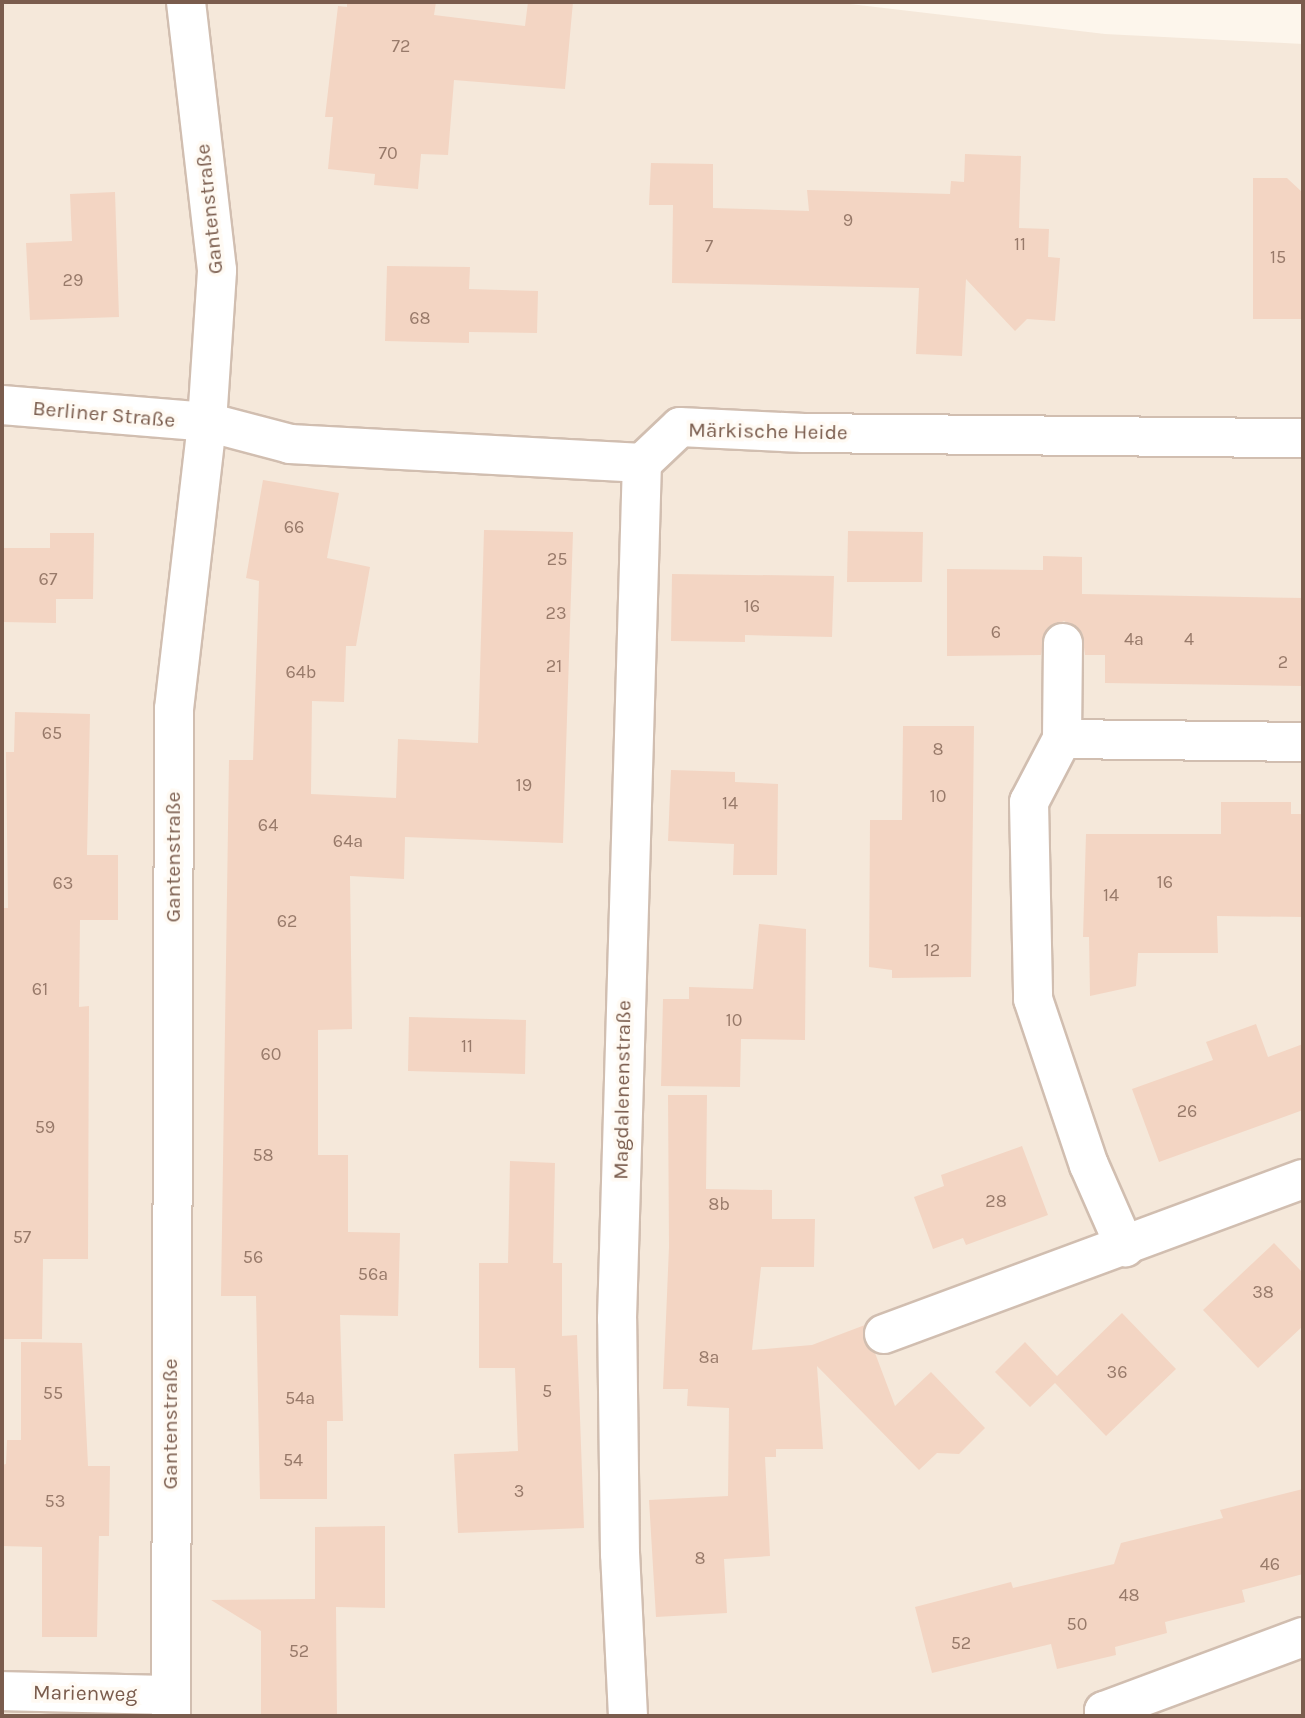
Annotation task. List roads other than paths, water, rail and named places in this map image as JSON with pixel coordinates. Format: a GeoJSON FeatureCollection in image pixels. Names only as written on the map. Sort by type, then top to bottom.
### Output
{"type":"FeatureCollection","features":[{"type":"Feature","properties":{"kind":"street","name":"Gantenstraße"},"geometry":{"type":"LineString","coordinates":[[170,1706],[174,709],[207,422],[217,270],[186,2]]}},
{"type":"Feature","properties":{"kind":"street","name":"Berliner Straße"},"geometry":{"type":"LineString","coordinates":[[2,405],[207,422]]}},
{"type":"Feature","properties":{"kind":"street"},"geometry":{"type":"LineString","coordinates":[[207,422],[290,443],[642,463]]}},
{"type":"Feature","properties":{"kind":"street","name":"Märkische Heide"},"geometry":{"type":"LineString","coordinates":[[642,463],[680,427],[804,433],[1303,439]]}},
{"type":"Feature","properties":{"kind":"street","name":"Magdalenenstraße"},"geometry":{"type":"LineString","coordinates":[[628,1716],[620,1554],[617,1319],[642,463]]}},
{"type":"Feature","properties":{"kind":"street"},"geometry":{"type":"LineString","coordinates":[[1063,643],[1062,739],[1029,802],[1033,999],[1089,1165],[1125,1247]]}},
{"type":"Feature","properties":{"kind":"street"},"geometry":{"type":"LineString","coordinates":[[1062,739],[1303,741]]}},
{"type":"Feature","properties":{"kind":"street"},"geometry":{"type":"LineString","coordinates":[[884,1334],[1303,1179]]}},
{"type":"Feature","properties":{"kind":"street"},"geometry":{"type":"LineString","coordinates":[[1104,1716],[1104,1711],[1303,1637]]}},
{"type":"Feature","properties":{"kind":"street","name":"Marienweg"},"geometry":{"type":"LineString","coordinates":[[2,1691],[170,1706]]}}]}
